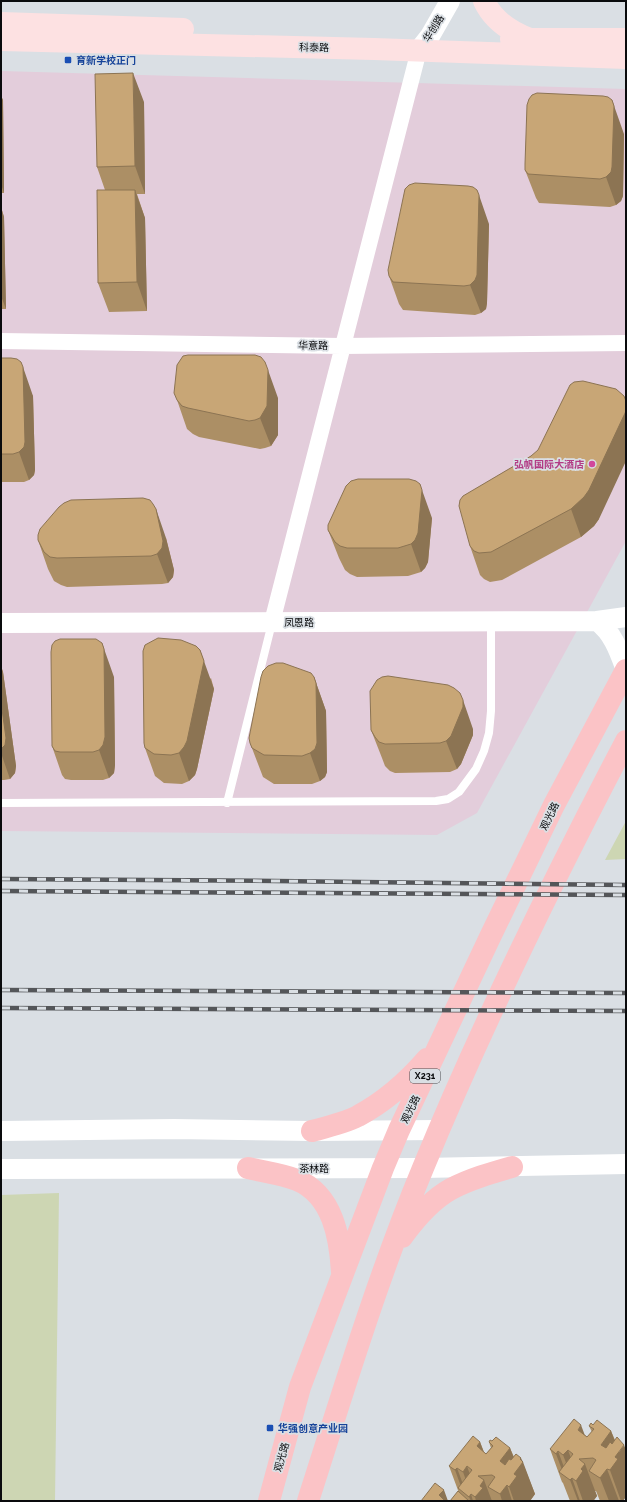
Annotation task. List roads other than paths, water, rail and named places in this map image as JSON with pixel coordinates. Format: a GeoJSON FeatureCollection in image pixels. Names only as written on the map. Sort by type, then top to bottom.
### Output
{"type":"FeatureCollection","features":[{"type":"Feature","properties":{"kind":"main road"},"geometry":{"type":"LineString","coordinates":[[484,1],[500,23],[520,35],[531,39]]}},
{"type":"Feature","properties":{"kind":"main road","name":"科泰路"},"geometry":{"type":"LineString","coordinates":[[1,24],[423,41],[626,58]]}},
{"type":"Feature","properties":{"kind":"main road","name":"科泰路"},"geometry":{"type":"LineString","coordinates":[[1,40],[423,41],[626,39]]}},
{"type":"Feature","properties":{"kind":"main road","name":"观光路"},"geometry":{"type":"LineString","coordinates":[[269,1501],[300,1387],[399,1130],[554,805],[626,670]]}},
{"type":"Feature","properties":{"kind":"main road"},"geometry":{"type":"LineString","coordinates":[[308,1501],[389,1254],[423,1168],[512,966],[626,741]]}},
{"type":"Feature","properties":{"kind":"main road"},"geometry":{"type":"LineString","coordinates":[[312,1130],[334,1125],[358,1116],[376,1105],[395,1091],[410,1077],[444,1037]]}},
{"type":"Feature","properties":{"kind":"main road"},"geometry":{"type":"LineString","coordinates":[[389,1254],[428,1206],[450,1190],[472,1179],[512,1167]]}},
{"type":"Feature","properties":{"kind":"main road"},"geometry":{"type":"LineString","coordinates":[[248,1168],[297,1180],[310,1188],[322,1200],[337,1230],[343,1276]]}},
{"type":"Feature","properties":{"kind":"street","name":"华创路"},"geometry":{"type":"LineString","coordinates":[[423,41],[428,15],[436,1]]}},
{"type":"Feature","properties":{"kind":"street","name":"华创路"},"geometry":{"type":"LineString","coordinates":[[423,41],[450,1]]}},
{"type":"Feature","properties":{"kind":"street"},"geometry":{"type":"LineString","coordinates":[[272,622],[342,346],[423,41]]}},
{"type":"Feature","properties":{"kind":"street","name":"华意路"},"geometry":{"type":"LineString","coordinates":[[1,341],[342,346],[626,343]]}},
{"type":"Feature","properties":{"kind":"street","name":"凤恩路"},"geometry":{"type":"LineString","coordinates":[[1,623],[597,621],[626,617]]}},
{"type":"Feature","properties":{"kind":"street"},"geometry":{"type":"LineString","coordinates":[[597,621],[603,626],[617,645],[626,670]]}},
{"type":"Feature","properties":{"kind":"street"},"geometry":{"type":"LineString","coordinates":[[1,1131],[174,1129],[439,1130]]}},
{"type":"Feature","properties":{"kind":"street","name":"茶林路"},"geometry":{"type":"LineString","coordinates":[[1,1170],[423,1168],[626,1164]]}},
{"type":"Feature","properties":{"kind":"lane"},"geometry":{"type":"LineString","coordinates":[[1,803],[227,803],[436,801],[448,799],[459,792],[476,769],[484,752],[489,733],[491,711],[491,621]]}},
{"type":"Feature","properties":{"kind":"lane"},"geometry":{"type":"LineString","coordinates":[[227,803],[272,622]]}},
{"type":"Feature","properties":{"kind":"railway"},"geometry":{"type":"LineString","coordinates":[[1,879],[626,885]]}},
{"type":"Feature","properties":{"kind":"railway"},"geometry":{"type":"LineString","coordinates":[[1,891],[626,895]]}},
{"type":"Feature","properties":{"kind":"railway"},"geometry":{"type":"LineString","coordinates":[[1,990],[626,993]]}},
{"type":"Feature","properties":{"kind":"railway"},"geometry":{"type":"LineString","coordinates":[[1,1008],[626,1011]]}},
{"type":"Feature","properties":{"kind":"place","name":"育新学校正门"},"geometry":{"type":"Point","coordinates":[68,60]}},
{"type":"Feature","properties":{"kind":"place","name":"弘帆国际大酒店"},"geometry":{"type":"Point","coordinates":[592,464]}},
{"type":"Feature","properties":{"kind":"place","name":"华强创意产业园"},"geometry":{"type":"Point","coordinates":[270,1428]}}]}
